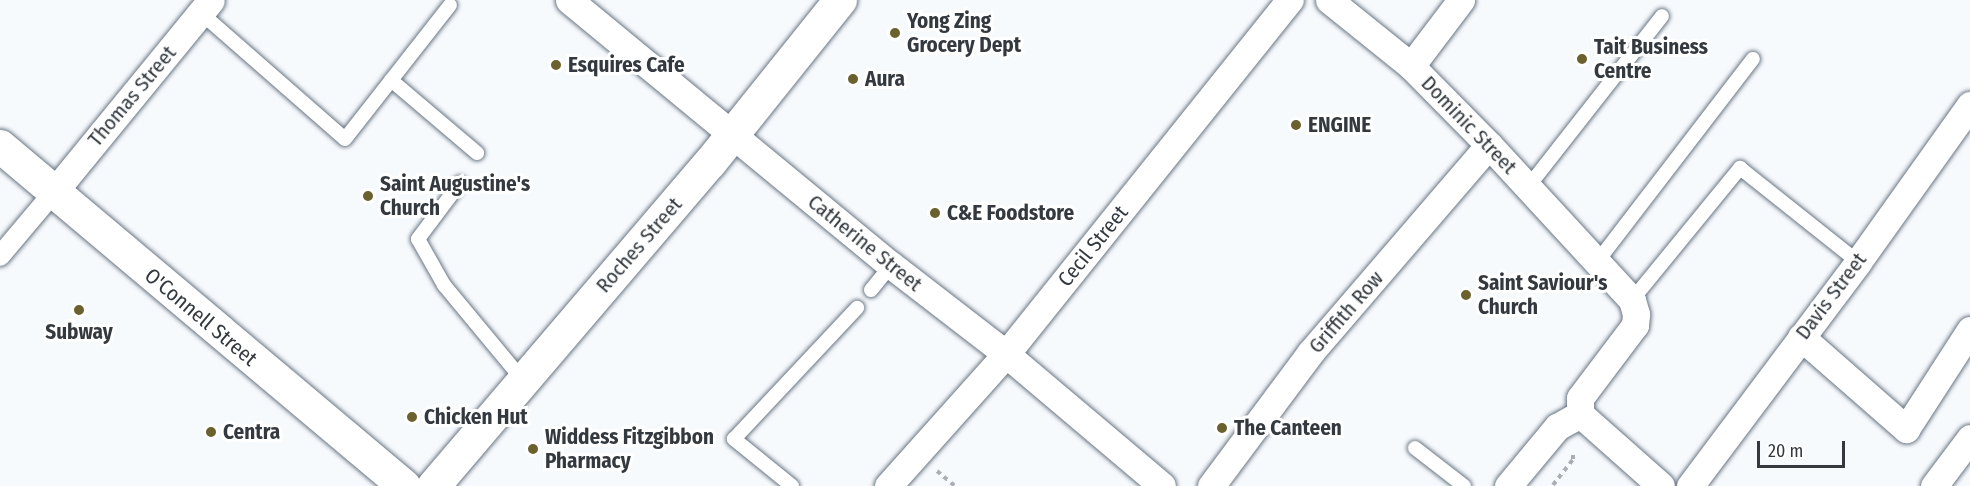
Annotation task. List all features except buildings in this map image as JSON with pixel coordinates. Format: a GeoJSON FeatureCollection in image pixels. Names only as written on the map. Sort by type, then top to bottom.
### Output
{"type":"FeatureCollection","features":[{"type":"Feature","properties":{"kind":"main road","name":"Roches Street"},"geometry":{"type":"LineString","coordinates":[[433,486],[732,135],[840,0]]}},
{"type":"Feature","properties":{"kind":"main road","name":"O'Connell Street"},"geometry":{"type":"LineString","coordinates":[[0,146],[53,193],[404,486]]}},
{"type":"Feature","properties":{"kind":"street","name":"Catherine Street"},"geometry":{"type":"LineString","coordinates":[[569,0],[891,265],[1006,354],[1162,486]]}},
{"type":"Feature","properties":{"kind":"street","name":"Cecil Street"},"geometry":{"type":"LineString","coordinates":[[888,486],[1006,354],[1290,0]]}},
{"type":"Feature","properties":{"kind":"street","name":"Dominic Street"},"geometry":{"type":"LineString","coordinates":[[1329,0],[1411,66],[1489,145],[1632,300]]}},
{"type":"Feature","properties":{"kind":"street"},"geometry":{"type":"LineString","coordinates":[[1411,66],[1461,0]]}},
{"type":"Feature","properties":{"kind":"street","name":"Thomas Street"},"geometry":{"type":"LineString","coordinates":[[53,193],[206,7]]}},
{"type":"Feature","properties":{"kind":"street","name":"Davis Street"},"geometry":{"type":"LineString","coordinates":[[1690,486],[1857,262],[1970,105]]}},
{"type":"Feature","properties":{"kind":"street","name":"Griffith Row"},"geometry":{"type":"LineString","coordinates":[[1211,486],[1310,353],[1489,145]]}},
{"type":"Feature","properties":{"kind":"street"},"geometry":{"type":"LineString","coordinates":[[0,256],[53,193]]}},
{"type":"Feature","properties":{"kind":"street"},"geometry":{"type":"LineString","coordinates":[[1632,300],[1636,314],[1635,325],[1580,398],[1580,414],[1661,486]]}},
{"type":"Feature","properties":{"kind":"street"},"geometry":{"type":"LineString","coordinates":[[1800,337],[1906,429],[1970,330]]}},
{"type":"Feature","properties":{"kind":"street"},"geometry":{"type":"LineString","coordinates":[[1508,486],[1557,427],[1580,414]]}},
{"type":"Feature","properties":{"kind":"street"},"geometry":{"type":"LineString","coordinates":[[1934,486],[1970,438]]}},
{"type":"Feature","properties":{"kind":"lane"},"geometry":{"type":"LineString","coordinates":[[206,7],[345,140],[450,5]]}},
{"type":"Feature","properties":{"kind":"lane"},"geometry":{"type":"LineString","coordinates":[[1528,187],[1662,16]]}},
{"type":"Feature","properties":{"kind":"lane"},"geometry":{"type":"LineString","coordinates":[[1597,262],[1753,59]]}},
{"type":"Feature","properties":{"kind":"lane"},"geometry":{"type":"LineString","coordinates":[[391,80],[477,153]]}},
{"type":"Feature","properties":{"kind":"lane"},"geometry":{"type":"LineString","coordinates":[[1632,300],[1740,168],[1857,262]]}},
{"type":"Feature","properties":{"kind":"lane"},"geometry":{"type":"LineString","coordinates":[[460,183],[418,239],[444,285],[523,380]]}},
{"type":"Feature","properties":{"kind":"lane"},"geometry":{"type":"LineString","coordinates":[[871,290],[891,265]]}},
{"type":"Feature","properties":{"kind":"lane"},"geometry":{"type":"LineString","coordinates":[[792,486],[734,439],[857,308]]}},
{"type":"Feature","properties":{"kind":"lane"},"geometry":{"type":"LineString","coordinates":[[1415,448],[1464,486]]}},
{"type":"Feature","properties":{"kind":"path"},"geometry":{"type":"LineString","coordinates":[[1553,485],[1573,459],[1574,453]]}},
{"type":"Feature","properties":{"kind":"path"},"geometry":{"type":"LineString","coordinates":[[936,470],[955,486]]}},
{"type":"Feature","properties":{"kind":"place","name":"Yong Zing Grocery Dept"},"geometry":{"type":"Point","coordinates":[895,33]}},
{"type":"Feature","properties":{"kind":"place","name":"Tait Business Centre"},"geometry":{"type":"Point","coordinates":[1582,59]}},
{"type":"Feature","properties":{"kind":"place","name":"Esquires Cafe"},"geometry":{"type":"Point","coordinates":[556,65]}},
{"type":"Feature","properties":{"kind":"place","name":"Aura"},"geometry":{"type":"Point","coordinates":[853,79]}},
{"type":"Feature","properties":{"kind":"place","name":"ENGINE"},"geometry":{"type":"Point","coordinates":[1296,125]}},
{"type":"Feature","properties":{"kind":"place","name":"Saint Augustine's Church"},"geometry":{"type":"Point","coordinates":[368,196]}},
{"type":"Feature","properties":{"kind":"place","name":"C&E Foodstore"},"geometry":{"type":"Point","coordinates":[935,213]}},
{"type":"Feature","properties":{"kind":"place","name":"Saint Saviour's Church"},"geometry":{"type":"Point","coordinates":[1466,295]}},
{"type":"Feature","properties":{"kind":"place","name":"Subway"},"geometry":{"type":"Point","coordinates":[79,310]}},
{"type":"Feature","properties":{"kind":"place","name":"Chicken Hut"},"geometry":{"type":"Point","coordinates":[412,417]}},
{"type":"Feature","properties":{"kind":"place","name":"The Canteen"},"geometry":{"type":"Point","coordinates":[1222,428]}},
{"type":"Feature","properties":{"kind":"place","name":"Centra"},"geometry":{"type":"Point","coordinates":[211,432]}},
{"type":"Feature","properties":{"kind":"place","name":"Widdess Fitzgibbon Pharmacy"},"geometry":{"type":"Point","coordinates":[533,449]}}]}
